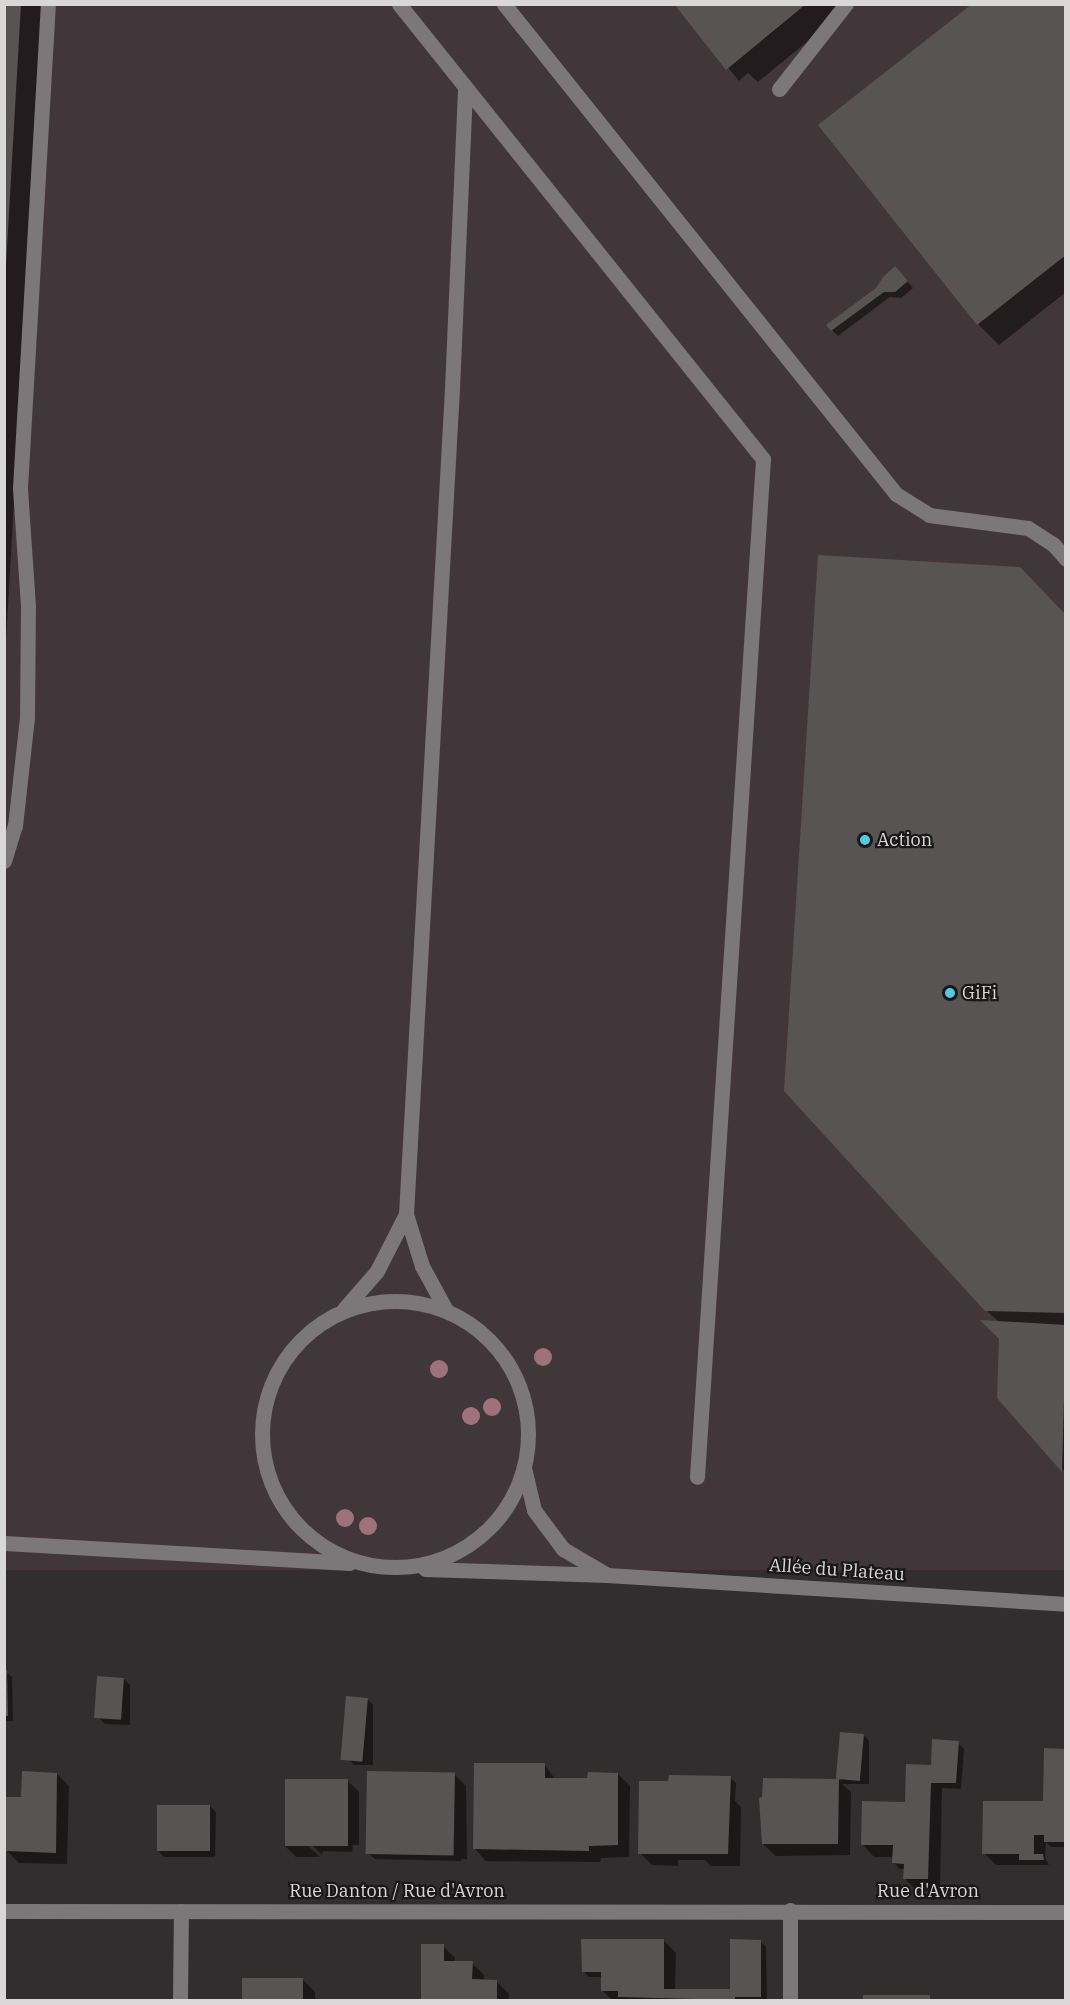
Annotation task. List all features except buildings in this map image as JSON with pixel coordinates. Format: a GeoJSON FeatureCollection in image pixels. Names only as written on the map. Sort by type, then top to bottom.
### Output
{"type":"FeatureCollection","features":[{"type":"Feature","properties":{"kind":"street"},"geometry":{"type":"LineString","coordinates":[[4,861],[15,826],[27,717],[28,606],[20,488],[48,4]]}},
{"type":"Feature","properties":{"kind":"street"},"geometry":{"type":"LineString","coordinates":[[399,4],[465,90],[763,459],[697,1477]]}},
{"type":"Feature","properties":{"kind":"street"},"geometry":{"type":"LineString","coordinates":[[504,4],[896,494],[929,515],[1028,528],[1053,544],[1065,559]]}},
{"type":"Feature","properties":{"kind":"street"},"geometry":{"type":"LineString","coordinates":[[779,88],[846,4]]}},
{"type":"Feature","properties":{"kind":"street"},"geometry":{"type":"LineString","coordinates":[[446,1310],[422,1266],[406,1214],[452,388],[465,90]]}},
{"type":"Feature","properties":{"kind":"street"},"geometry":{"type":"LineString","coordinates":[[341,1312],[377,1271],[406,1214]]}},
{"type":"Feature","properties":{"kind":"street"},"geometry":{"type":"LineString","coordinates":[[4,1543],[354,1563],[398,1569],[442,1560],[481,1537],[508,1506],[524,1468],[528,1427],[519,1387],[499,1352],[469,1324],[446,1310],[411,1299],[378,1298],[341,1312],[303,1338],[275,1374],[262,1418],[264,1464],[282,1507],[313,1541],[354,1563]]}},
{"type":"Feature","properties":{"kind":"street","name":"Allée du Plateau"},"geometry":{"type":"LineString","coordinates":[[524,1468],[534,1510],[563,1550],[607,1575]]}},
{"type":"Feature","properties":{"kind":"street","name":"Allée du Plateau"},"geometry":{"type":"LineString","coordinates":[[398,1569],[607,1575],[1065,1604]]}},
{"type":"Feature","properties":{"kind":"street"},"geometry":{"type":"LineString","coordinates":[[790,1910],[790,2001]]}},
{"type":"Feature","properties":{"kind":"street","name":"Rue Danton / Rue d'Avron"},"geometry":{"type":"LineString","coordinates":[[4,1911],[790,1910]]}},
{"type":"Feature","properties":{"kind":"street","name":"Rue d'Avron"},"geometry":{"type":"LineString","coordinates":[[790,1910],[1065,1912]]}},
{"type":"Feature","properties":{"kind":"street"},"geometry":{"type":"LineString","coordinates":[[180,2001],[181,1911]]}},
{"type":"Feature","properties":{"kind":"shaded area"},"geometry":{"type":"Polygon","coordinates":[[[5,5],[1065,5],[1065,1570],[5,1570],[5,5]]]}},
{"type":"Feature","properties":{"kind":"place","name":"Action"},"geometry":{"type":"Point","coordinates":[865,840]}},
{"type":"Feature","properties":{"kind":"place","name":"GiFi"},"geometry":{"type":"Point","coordinates":[950,993]}}]}
